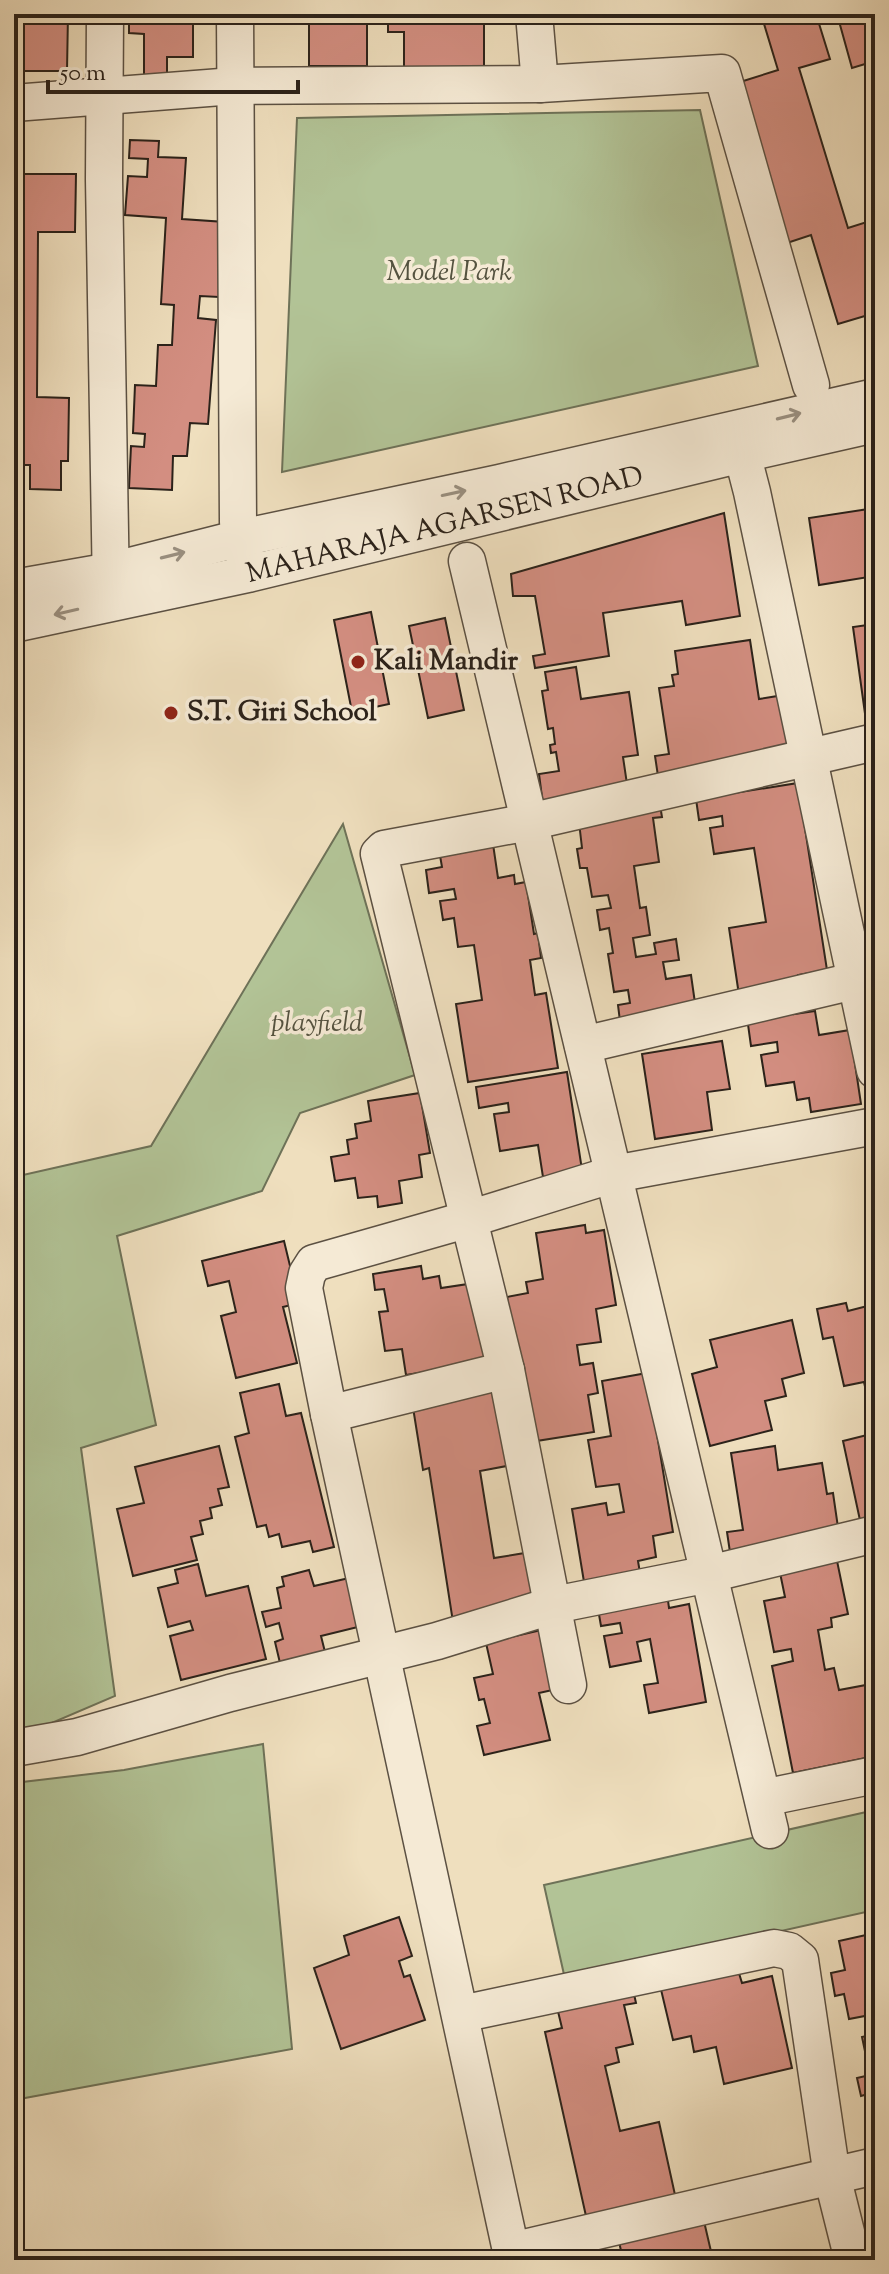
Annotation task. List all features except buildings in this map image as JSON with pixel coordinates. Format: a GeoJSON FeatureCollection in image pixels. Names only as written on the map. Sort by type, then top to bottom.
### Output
{"type":"FeatureCollection","features":[{"type":"Feature","properties":{"kind":"street"},"geometry":{"type":"LineString","coordinates":[[105,14],[111,586]]}},
{"type":"Feature","properties":{"kind":"street"},"geometry":{"type":"LineString","coordinates":[[235,14],[238,522],[248,574]]}},
{"type":"Feature","properties":{"kind":"street"},"geometry":{"type":"LineString","coordinates":[[534,14],[540,84]]}},
{"type":"Feature","properties":{"kind":"street"},"geometry":{"type":"LineString","coordinates":[[14,103],[234,86],[540,84],[722,73],[811,385]]}},
{"type":"Feature","properties":{"kind":"street","name":"MAHARAJA AGARSEN ROAD"},"geometry":{"type":"LineString","coordinates":[[14,588],[111,586],[248,574],[412,518],[739,442],[875,397]]}},
{"type":"Feature","properties":{"kind":"street","name":"MAHARAJA AGARSEN ROAD"},"geometry":{"type":"LineString","coordinates":[[739,442],[875,424]]}},
{"type":"Feature","properties":{"kind":"street"},"geometry":{"type":"LineString","coordinates":[[739,442],[809,758],[865,978],[875,1070]]}},
{"type":"Feature","properties":{"kind":"street","name":"MAHARAJA AGARSEN ROAD"},"geometry":{"type":"LineString","coordinates":[[14,624],[241,538],[412,518]]}},
{"type":"Feature","properties":{"kind":"street"},"geometry":{"type":"LineString","coordinates":[[467,561],[766,1814],[875,1775]]}},
{"type":"Feature","properties":{"kind":"street"},"geometry":{"type":"LineString","coordinates":[[568,1685],[506,1370],[379,854],[384,849],[529,822],[875,742]]}},
{"type":"Feature","properties":{"kind":"street"},"geometry":{"type":"LineString","coordinates":[[583,1045],[865,978]]}},
{"type":"Feature","properties":{"kind":"street"},"geometry":{"type":"LineString","coordinates":[[875,1126],[614,1174],[314,1263],[307,1274],[304,1288],[512,2256],[875,2166]]}},
{"type":"Feature","properties":{"kind":"street"},"geometry":{"type":"LineString","coordinates":[[329,1414],[506,1370]]}},
{"type":"Feature","properties":{"kind":"street"},"geometry":{"type":"LineString","coordinates":[[14,1748],[77,1737],[554,1605],[709,1574],[875,1534]]}},
{"type":"Feature","properties":{"kind":"street"},"geometry":{"type":"LineString","coordinates":[[461,2014],[774,1948],[789,1951],[800,1960],[832,2176],[853,2260]]}},
{"type":"Feature","properties":{"kind":"green space","name":"Model Park"},"geometry":{"type":"Polygon","coordinates":[[[700,110],[758,366],[282,472],[297,118],[700,110]]]}},
{"type":"Feature","properties":{"kind":"green space","name":"playfield"},"geometry":{"type":"Polygon","coordinates":[[[343,824],[415,1075],[300,1113],[262,1191],[117,1236],[156,1425],[81,1448],[115,1696],[33,1731],[14,1734],[14,1177],[151,1146],[343,824]]]}},
{"type":"Feature","properties":{"kind":"green space"},"geometry":{"type":"Polygon","coordinates":[[[263,1744],[292,2049],[14,2100],[14,1783],[124,1770],[263,1744]]]}},
{"type":"Feature","properties":{"kind":"green space"},"geometry":{"type":"Polygon","coordinates":[[[875,1810],[875,1910],[565,1979],[544,1885],[875,1810]]]}},
{"type":"Feature","properties":{"kind":"place","name":"Kali Mandir"},"geometry":{"type":"Point","coordinates":[358,662]}},
{"type":"Feature","properties":{"kind":"place","name":"S.T. Giri School"},"geometry":{"type":"Point","coordinates":[171,713]}}]}
